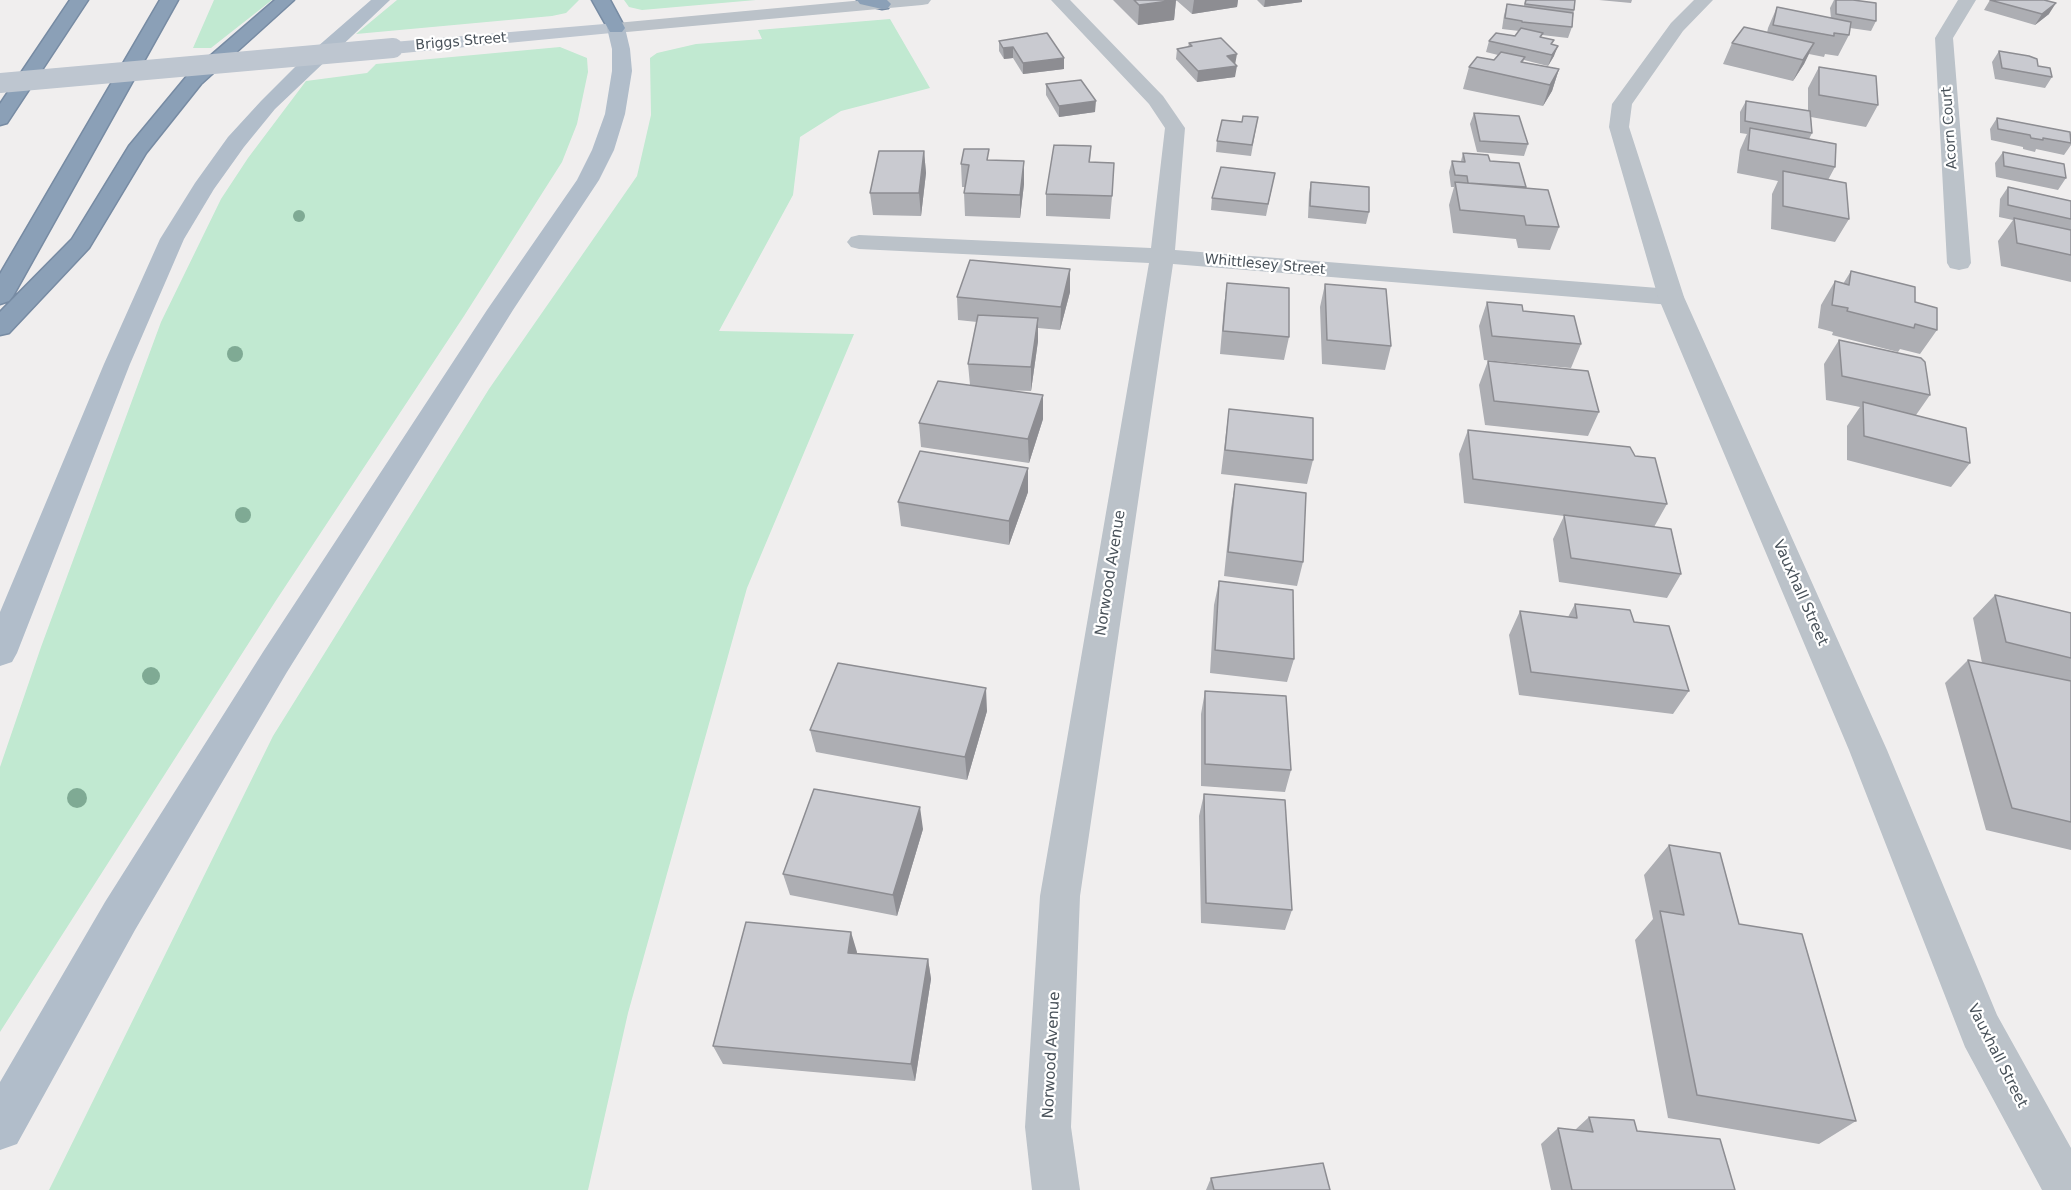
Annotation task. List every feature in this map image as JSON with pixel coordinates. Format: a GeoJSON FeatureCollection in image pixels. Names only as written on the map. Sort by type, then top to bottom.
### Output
{"type":"FeatureCollection","features":[{"type":"Feature","properties":{"kind":"highway"},"geometry":{"type":"LineString","coordinates":[[0,119],[78,0]]}},
{"type":"Feature","properties":{"kind":"highway"},"geometry":{"type":"LineString","coordinates":[[0,296],[169,0]]}},
{"type":"Feature","properties":{"kind":"highway"},"geometry":{"type":"LineString","coordinates":[[0,327],[81,243],[137,151],[194,80],[285,0]]}},
{"type":"Feature","properties":{"kind":"highway"},"geometry":{"type":"LineString","coordinates":[[601,0],[616,28]]}},
{"type":"Feature","properties":{"kind":"main road"},"geometry":{"type":"LineString","coordinates":[[0,653],[117,364],[172,239],[236,142],[268,105],[308,65],[381,0]]}},
{"type":"Feature","properties":{"kind":"main road"},"geometry":{"type":"LineString","coordinates":[[0,1127],[120,916],[275,662],[500,310],[588,180],[603,150],[615,114],[622,71],[621,49],[616,28]]}},
{"type":"Feature","properties":{"kind":"main road","name":"Briggs Street"},"geometry":{"type":"LineString","coordinates":[[0,83],[616,28]]}},
{"type":"Feature","properties":{"kind":"street","name":"Briggs Street"},"geometry":{"type":"LineString","coordinates":[[616,28],[874,2],[922,0]]}},
{"type":"Feature","properties":{"kind":"street","name":"Norwood Avenue"},"geometry":{"type":"LineString","coordinates":[[1056,1190],[1048,1127],[1060,896],[1162,256],[1175,128],[1156,100],[1060,0]]}},
{"type":"Feature","properties":{"kind":"street","name":"Vauxhall Street"},"geometry":{"type":"LineString","coordinates":[[1704,0],[1677,27],[1622,104],[1619,127],[1671,297],[1868,750],[1981,1031],[2068,1190]]}},
{"type":"Feature","properties":{"kind":"street","name":"Acorn Court"},"geometry":{"type":"LineString","coordinates":[[1959,263],[1944,38],[1967,0]]}},
{"type":"Feature","properties":{"kind":"street","name":"Whittlesey Street"},"geometry":{"type":"LineString","coordinates":[[859,242],[1162,256],[1671,297]]}},
{"type":"Feature","properties":{"kind":"green space"},"geometry":{"type":"Polygon","coordinates":[[[214,0],[272,0],[211,48],[193,48],[214,0]]]}},
{"type":"Feature","properties":{"kind":"green space"},"geometry":{"type":"Polygon","coordinates":[[[397,0],[579,0],[566,13],[552,16],[356,34],[397,0]]]}},
{"type":"Feature","properties":{"kind":"green space"},"geometry":{"type":"Polygon","coordinates":[[[624,0],[756,0],[642,10],[629,7],[624,0]]]}},
{"type":"Feature","properties":{"kind":"green space"},"geometry":{"type":"Polygon","coordinates":[[[890,19],[930,88],[841,111],[800,137],[793,195],[719,331],[854,334],[747,588],[628,1013],[588,1190],[49,1190],[273,736],[489,389],[637,176],[651,115],[650,58],[657,53],[696,44],[762,39],[758,30],[890,19]]]}},
{"type":"Feature","properties":{"kind":"green space"},"geometry":{"type":"Polygon","coordinates":[[[560,47],[587,58],[588,72],[577,124],[562,162],[464,316],[275,602],[0,1032],[0,767],[41,647],[161,322],[221,199],[248,158],[306,81],[367,73],[376,64],[560,47]]]}},
{"type":"Feature","properties":{"kind":"building"},"geometry":{"type":"Polygon","coordinates":[[[1134,0],[1176,0],[1139,5],[1134,0]]]}},
{"type":"Feature","properties":{"kind":"building"},"geometry":{"type":"Polygon","coordinates":[[[1526,0],[1575,0],[1574,10],[1525,4],[1526,0]]]}},
{"type":"Feature","properties":{"kind":"building"},"geometry":{"type":"Polygon","coordinates":[[[1836,0],[1876,3],[1876,21],[1836,14],[1836,0]]]}},
{"type":"Feature","properties":{"kind":"building"},"geometry":{"type":"Polygon","coordinates":[[[1990,0],[2044,0],[2056,3],[2042,14],[1990,0]]]}},
{"type":"Feature","properties":{"kind":"building"},"geometry":{"type":"Polygon","coordinates":[[[1507,4],[1573,13],[1572,27],[1505,18],[1507,4]]]}},
{"type":"Feature","properties":{"kind":"building"},"geometry":{"type":"Polygon","coordinates":[[[1777,7],[1851,22],[1849,35],[1834,33],[1834,36],[1773,25],[1777,7]]]}},
{"type":"Feature","properties":{"kind":"building"},"geometry":{"type":"Polygon","coordinates":[[[1744,27],[1814,43],[1803,60],[1732,43],[1744,27]]]}},
{"type":"Feature","properties":{"kind":"building"},"geometry":{"type":"Polygon","coordinates":[[[1521,28],[1543,33],[1540,37],[1554,40],[1551,44],[1558,46],[1552,55],[1489,41],[1496,33],[1515,36],[1521,28]]]}},
{"type":"Feature","properties":{"kind":"building"},"geometry":{"type":"Polygon","coordinates":[[[1047,33],[1064,58],[1023,63],[1013,47],[1003,48],[999,41],[1047,33]]]}},
{"type":"Feature","properties":{"kind":"building"},"geometry":{"type":"Polygon","coordinates":[[[1221,38],[1237,54],[1227,56],[1237,66],[1198,71],[1177,49],[1192,46],[1189,43],[1221,38]]]}},
{"type":"Feature","properties":{"kind":"building"},"geometry":{"type":"Polygon","coordinates":[[[1999,51],[2037,59],[2038,66],[2050,68],[2052,77],[2002,68],[1999,51]]]}},
{"type":"Feature","properties":{"kind":"building"},"geometry":{"type":"Polygon","coordinates":[[[1501,52],[1525,57],[1521,62],[1559,69],[1550,85],[1469,67],[1477,57],[1494,60],[1501,52]]]}},
{"type":"Feature","properties":{"kind":"building"},"geometry":{"type":"Polygon","coordinates":[[[1819,67],[1876,76],[1878,105],[1819,95],[1819,67]]]}},
{"type":"Feature","properties":{"kind":"building"},"geometry":{"type":"Polygon","coordinates":[[[1081,80],[1096,101],[1059,106],[1046,84],[1081,80]]]}},
{"type":"Feature","properties":{"kind":"building"},"geometry":{"type":"Polygon","coordinates":[[[1746,101],[1810,111],[1812,133],[1745,121],[1746,101]]]}},
{"type":"Feature","properties":{"kind":"building"},"geometry":{"type":"Polygon","coordinates":[[[1474,113],[1519,116],[1528,144],[1480,141],[1474,113]]]}},
{"type":"Feature","properties":{"kind":"building"},"geometry":{"type":"Polygon","coordinates":[[[1243,116],[1258,117],[1252,145],[1217,141],[1222,120],[1242,122],[1243,116]]]}},
{"type":"Feature","properties":{"kind":"building"},"geometry":{"type":"Polygon","coordinates":[[[1997,118],[2070,132],[2071,143],[2031,138],[2030,135],[1998,129],[1997,118]]]}},
{"type":"Feature","properties":{"kind":"building"},"geometry":{"type":"Polygon","coordinates":[[[1750,128],[1836,144],[1835,167],[1748,150],[1750,128]]]}},
{"type":"Feature","properties":{"kind":"building"},"geometry":{"type":"Polygon","coordinates":[[[1054,145],[1091,146],[1089,162],[1114,163],[1112,196],[1046,194],[1054,145]]]}},
{"type":"Feature","properties":{"kind":"building"},"geometry":{"type":"Polygon","coordinates":[[[964,149],[989,149],[987,160],[1024,161],[1020,195],[964,193],[969,165],[961,164],[964,149]]]}},
{"type":"Feature","properties":{"kind":"building"},"geometry":{"type":"Polygon","coordinates":[[[879,151],[924,151],[919,193],[870,193],[879,151]]]}},
{"type":"Feature","properties":{"kind":"building"},"geometry":{"type":"Polygon","coordinates":[[[2003,152],[2064,164],[2066,178],[2004,166],[2003,152]]]}},
{"type":"Feature","properties":{"kind":"building"},"geometry":{"type":"Polygon","coordinates":[[[1463,153],[1488,155],[1490,161],[1519,163],[1526,187],[1468,183],[1467,176],[1455,175],[1452,161],[1465,162],[1463,153]]]}},
{"type":"Feature","properties":{"kind":"building"},"geometry":{"type":"Polygon","coordinates":[[[1221,167],[1275,173],[1268,204],[1212,198],[1221,167]]]}},
{"type":"Feature","properties":{"kind":"building"},"geometry":{"type":"Polygon","coordinates":[[[1783,171],[1846,183],[1849,219],[1783,206],[1783,171]]]}},
{"type":"Feature","properties":{"kind":"building"},"geometry":{"type":"Polygon","coordinates":[[[1311,182],[1369,187],[1369,212],[1310,206],[1311,182]]]}},
{"type":"Feature","properties":{"kind":"building"},"geometry":{"type":"Polygon","coordinates":[[[1455,182],[1548,190],[1559,227],[1526,225],[1524,216],[1460,210],[1455,182]]]}},
{"type":"Feature","properties":{"kind":"building"},"geometry":{"type":"Polygon","coordinates":[[[2008,187],[2071,201],[2071,219],[2008,205],[2008,187]]]}},
{"type":"Feature","properties":{"kind":"building"},"geometry":{"type":"Polygon","coordinates":[[[2014,218],[2071,230],[2071,255],[2017,243],[2014,218]]]}},
{"type":"Feature","properties":{"kind":"building"},"geometry":{"type":"Polygon","coordinates":[[[970,260],[1070,269],[1061,307],[957,297],[970,260]]]}},
{"type":"Feature","properties":{"kind":"building"},"geometry":{"type":"Polygon","coordinates":[[[1851,271],[1915,287],[1915,302],[1937,308],[1937,330],[1915,324],[1914,328],[1832,305],[1835,281],[1849,285],[1851,271]]]}},
{"type":"Feature","properties":{"kind":"building"},"geometry":{"type":"Polygon","coordinates":[[[1227,283],[1289,288],[1289,337],[1223,331],[1227,283]]]}},
{"type":"Feature","properties":{"kind":"building"},"geometry":{"type":"Polygon","coordinates":[[[1325,284],[1386,289],[1391,346],[1327,340],[1325,284]]]}},
{"type":"Feature","properties":{"kind":"building"},"geometry":{"type":"Polygon","coordinates":[[[1487,302],[1522,305],[1523,311],[1574,316],[1581,344],[1492,336],[1487,302]]]}},
{"type":"Feature","properties":{"kind":"building"},"geometry":{"type":"Polygon","coordinates":[[[978,315],[1038,318],[1031,367],[968,364],[978,315]]]}},
{"type":"Feature","properties":{"kind":"building"},"geometry":{"type":"Polygon","coordinates":[[[1839,340],[1921,358],[1925,362],[1930,395],[1842,376],[1839,340]]]}},
{"type":"Feature","properties":{"kind":"building"},"geometry":{"type":"Polygon","coordinates":[[[1488,361],[1588,371],[1599,412],[1494,401],[1488,361]]]}},
{"type":"Feature","properties":{"kind":"building"},"geometry":{"type":"Polygon","coordinates":[[[938,381],[1043,395],[1028,439],[919,423],[938,381]]]}},
{"type":"Feature","properties":{"kind":"building"},"geometry":{"type":"Polygon","coordinates":[[[1863,402],[1966,428],[1970,463],[1864,436],[1863,402]]]}},
{"type":"Feature","properties":{"kind":"building"},"geometry":{"type":"Polygon","coordinates":[[[1229,409],[1313,418],[1313,460],[1225,450],[1229,409]]]}},
{"type":"Feature","properties":{"kind":"building"},"geometry":{"type":"Polygon","coordinates":[[[1468,430],[1630,447],[1635,456],[1655,458],[1667,504],[1473,479],[1468,430]]]}},
{"type":"Feature","properties":{"kind":"building"},"geometry":{"type":"Polygon","coordinates":[[[920,451],[1028,468],[1009,521],[898,502],[920,451]]]}},
{"type":"Feature","properties":{"kind":"building"},"geometry":{"type":"Polygon","coordinates":[[[1235,484],[1306,493],[1303,562],[1228,552],[1235,484]]]}},
{"type":"Feature","properties":{"kind":"building"},"geometry":{"type":"Polygon","coordinates":[[[1564,515],[1671,529],[1681,574],[1571,558],[1564,515]]]}},
{"type":"Feature","properties":{"kind":"building"},"geometry":{"type":"Polygon","coordinates":[[[1219,581],[1293,590],[1294,659],[1215,650],[1219,581]]]}},
{"type":"Feature","properties":{"kind":"building"},"geometry":{"type":"Polygon","coordinates":[[[1995,595],[2071,613],[2071,658],[2006,642],[1995,595]]]}},
{"type":"Feature","properties":{"kind":"building"},"geometry":{"type":"Polygon","coordinates":[[[1575,604],[1630,610],[1634,622],[1669,626],[1689,691],[1531,672],[1520,611],[1577,618],[1575,604]]]}},
{"type":"Feature","properties":{"kind":"building"},"geometry":{"type":"Polygon","coordinates":[[[1968,660],[2071,681],[2071,822],[2012,808],[1968,660]]]}},
{"type":"Feature","properties":{"kind":"building"},"geometry":{"type":"Polygon","coordinates":[[[838,663],[986,688],[965,757],[810,730],[838,663]]]}},
{"type":"Feature","properties":{"kind":"building"},"geometry":{"type":"Polygon","coordinates":[[[1205,691],[1286,696],[1291,770],[1205,764],[1205,691]]]}},
{"type":"Feature","properties":{"kind":"building"},"geometry":{"type":"Polygon","coordinates":[[[814,789],[920,807],[893,895],[783,874],[814,789]]]}},
{"type":"Feature","properties":{"kind":"building"},"geometry":{"type":"Polygon","coordinates":[[[1204,794],[1285,800],[1292,910],[1206,903],[1204,794]]]}},
{"type":"Feature","properties":{"kind":"building"},"geometry":{"type":"Polygon","coordinates":[[[1669,845],[1720,853],[1739,924],[1802,934],[1856,1121],[1697,1095],[1660,911],[1684,915],[1669,845]]]}},
{"type":"Feature","properties":{"kind":"building"},"geometry":{"type":"Polygon","coordinates":[[[746,922],[851,932],[848,953],[928,959],[911,1064],[713,1046],[746,922]]]}},
{"type":"Feature","properties":{"kind":"building"},"geometry":{"type":"Polygon","coordinates":[[[1589,1117],[1634,1120],[1637,1131],[1720,1139],[1735,1190],[1572,1190],[1558,1128],[1593,1132],[1589,1117]]]}},
{"type":"Feature","properties":{"kind":"building"},"geometry":{"type":"Polygon","coordinates":[[[1323,1163],[1330,1190],[1214,1190],[1211,1178],[1323,1163]]]}}]}
